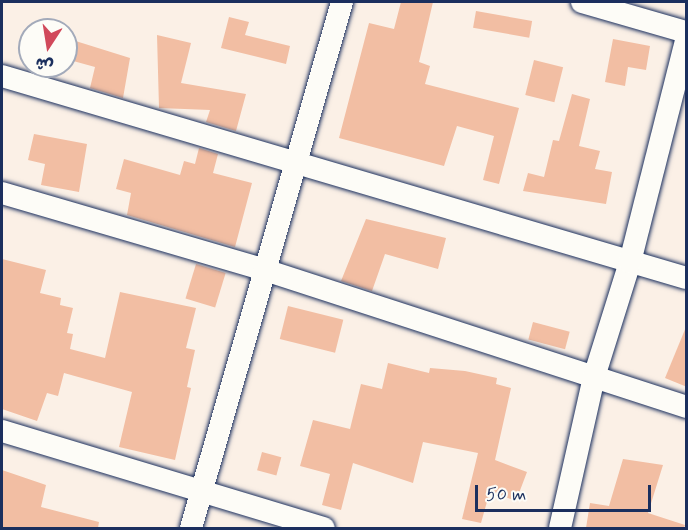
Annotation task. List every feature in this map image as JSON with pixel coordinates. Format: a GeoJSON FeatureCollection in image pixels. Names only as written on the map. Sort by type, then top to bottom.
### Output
{"type":"FeatureCollection","features":[{"type":"Feature","properties":{"kind":"street"},"geometry":{"type":"LineString","coordinates":[[191,528],[342,2]]}},
{"type":"Feature","properties":{"kind":"street"},"geometry":{"type":"LineString","coordinates":[[582,2],[687,32]]}},
{"type":"Feature","properties":{"kind":"street"},"geometry":{"type":"LineString","coordinates":[[560,528],[594,377],[630,262],[687,41]]}},
{"type":"Feature","properties":{"kind":"street"},"geometry":{"type":"LineString","coordinates":[[2,76],[687,278]]}},
{"type":"Feature","properties":{"kind":"street"},"geometry":{"type":"LineString","coordinates":[[2,193],[265,270],[687,407]]}},
{"type":"Feature","properties":{"kind":"street"},"geometry":{"type":"LineString","coordinates":[[2,431],[202,489],[324,528]]}},
{"type":"Feature","properties":{"kind":"building"},"geometry":{"type":"Polygon","coordinates":[[[401,2],[433,2],[419,62],[430,66],[425,84],[519,108],[499,184],[483,180],[494,136],[457,126],[444,166],[339,138],[369,23],[394,29],[401,2]]]}},
{"type":"Feature","properties":{"kind":"building"},"geometry":{"type":"Polygon","coordinates":[[[476,11],[532,21],[529,38],[473,28],[476,11]]]}},
{"type":"Feature","properties":{"kind":"building"},"geometry":{"type":"Polygon","coordinates":[[[229,17],[249,22],[245,35],[290,46],[286,64],[221,48],[229,17]]]}},
{"type":"Feature","properties":{"kind":"building"},"geometry":{"type":"Polygon","coordinates":[[[157,35],[191,43],[181,83],[246,94],[236,131],[206,122],[210,110],[159,108],[157,35]]]}},
{"type":"Feature","properties":{"kind":"building"},"geometry":{"type":"Polygon","coordinates":[[[613,39],[650,46],[646,70],[628,67],[625,86],[605,82],[613,39]]]}},
{"type":"Feature","properties":{"kind":"building"},"geometry":{"type":"Polygon","coordinates":[[[78,42],[130,58],[123,98],[90,88],[95,67],[78,62],[78,42]]]}},
{"type":"Feature","properties":{"kind":"building"},"geometry":{"type":"Polygon","coordinates":[[[534,60],[563,67],[554,102],[525,95],[534,60]]]}},
{"type":"Feature","properties":{"kind":"building"},"geometry":{"type":"Polygon","coordinates":[[[572,94],[590,99],[579,146],[600,151],[595,169],[612,172],[606,204],[523,191],[528,173],[544,177],[553,140],[559,141],[572,94]]]}},
{"type":"Feature","properties":{"kind":"building"},"geometry":{"type":"Polygon","coordinates":[[[34,134],[87,144],[79,192],[41,185],[45,164],[28,160],[34,134]]]}},
{"type":"Feature","properties":{"kind":"building"},"geometry":{"type":"Polygon","coordinates":[[[199,148],[218,154],[213,173],[252,183],[235,247],[127,215],[131,193],[116,189],[124,159],[180,175],[184,161],[195,164],[199,148]]]}},
{"type":"Feature","properties":{"kind":"building"},"geometry":{"type":"Polygon","coordinates":[[[366,219],[446,238],[438,269],[385,254],[372,291],[341,281],[366,219]]]}},
{"type":"Feature","properties":{"kind":"building"},"geometry":{"type":"Polygon","coordinates":[[[2,259],[46,270],[40,293],[61,298],[60,305],[73,308],[67,333],[73,334],[70,349],[105,358],[120,292],[196,308],[186,348],[195,350],[187,387],[191,388],[175,460],[119,447],[132,392],[64,373],[58,396],[47,393],[37,421],[2,409],[2,259]]]}},
{"type":"Feature","properties":{"kind":"building"},"geometry":{"type":"Polygon","coordinates":[[[196,264],[226,273],[215,307],[185,298],[196,264]]]}},
{"type":"Feature","properties":{"kind":"building"},"geometry":{"type":"Polygon","coordinates":[[[288,306],[343,320],[335,353],[280,339],[288,306]]]}},
{"type":"Feature","properties":{"kind":"building"},"geometry":{"type":"Polygon","coordinates":[[[533,322],[570,332],[565,349],[528,339],[533,322]]]}},
{"type":"Feature","properties":{"kind":"building"},"geometry":{"type":"Polygon","coordinates":[[[687,327],[687,387],[665,378],[687,327]]]}},
{"type":"Feature","properties":{"kind":"building"},"geometry":{"type":"Polygon","coordinates":[[[388,363],[429,373],[430,368],[465,371],[497,378],[496,384],[511,388],[495,460],[527,472],[516,501],[490,491],[481,523],[462,519],[478,453],[423,442],[413,483],[353,463],[341,510],[322,505],[330,474],[300,466],[313,420],[350,429],[361,384],[382,389],[388,363]]]}},
{"type":"Feature","properties":{"kind":"building"},"geometry":{"type":"Polygon","coordinates":[[[262,452],[281,457],[276,476],[257,470],[262,452]]]}},
{"type":"Feature","properties":{"kind":"building"},"geometry":{"type":"Polygon","coordinates":[[[623,459],[663,465],[648,513],[685,525],[684,528],[586,528],[590,503],[609,506],[623,459]]]}},
{"type":"Feature","properties":{"kind":"building"},"geometry":{"type":"Polygon","coordinates":[[[2,470],[46,485],[41,507],[99,522],[98,528],[2,528],[2,470]]]}}]}
